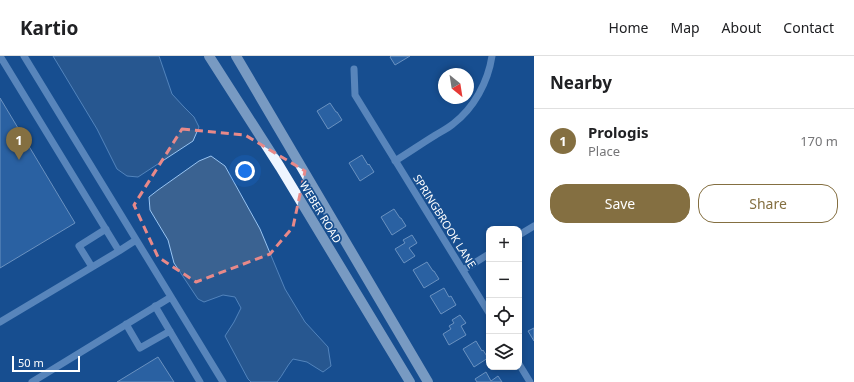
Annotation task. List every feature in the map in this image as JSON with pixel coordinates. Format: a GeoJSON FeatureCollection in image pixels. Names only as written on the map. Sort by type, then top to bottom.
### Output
{"type":"FeatureCollection","features":[{"type":"Feature","properties":{"kind":"main road","name":"WEBER ROAD"},"geometry":{"type":"LineString","coordinates":[[209,56],[280,167],[410,382]]}},
{"type":"Feature","properties":{"kind":"main road","name":"WEBER ROAD"},"geometry":{"type":"LineString","coordinates":[[236,56],[428,382]]}},
{"type":"Feature","properties":{"kind":"street"},"geometry":{"type":"LineString","coordinates":[[0,56],[119,251]]}},
{"type":"Feature","properties":{"kind":"street"},"geometry":{"type":"LineString","coordinates":[[24,56],[223,382]]}},
{"type":"Feature","properties":{"kind":"street"},"geometry":{"type":"LineString","coordinates":[[395,161],[462,116],[471,105],[486,81],[492,56]]}},
{"type":"Feature","properties":{"kind":"street","name":"SPRINGBROOK LANE"},"geometry":{"type":"LineString","coordinates":[[354,69],[355,95],[486,309]]}},
{"type":"Feature","properties":{"kind":"street"},"geometry":{"type":"LineString","coordinates":[[522,233],[534,226]]}},
{"type":"Feature","properties":{"kind":"street"},"geometry":{"type":"LineString","coordinates":[[92,267],[78,246],[106,229]]}},
{"type":"Feature","properties":{"kind":"street"},"geometry":{"type":"LineString","coordinates":[[0,322],[136,240]]}},
{"type":"Feature","properties":{"kind":"street"},"geometry":{"type":"LineString","coordinates":[[463,270],[486,256]]}},
{"type":"Feature","properties":{"kind":"street"},"geometry":{"type":"LineString","coordinates":[[32,382],[171,297]]}},
{"type":"Feature","properties":{"kind":"street"},"geometry":{"type":"LineString","coordinates":[[155,306],[200,382]]}},
{"type":"Feature","properties":{"kind":"street"},"geometry":{"type":"LineString","coordinates":[[126,324],[140,348],[170,331]]}},
{"type":"Feature","properties":{"kind":"street"},"geometry":{"type":"LineString","coordinates":[[522,368],[531,378]]}},
{"type":"Feature","properties":{"kind":"highlighted area"},"geometry":{"type":"Polygon","coordinates":[[[182,129],[245,135],[305,171],[293,227],[270,254],[196,282],[158,257],[134,205],[182,129]]]}},
{"type":"Feature","properties":{"kind":"water"},"geometry":{"type":"Polygon","coordinates":[[[53,56],[159,56],[172,94],[194,117],[199,127],[193,141],[138,177],[127,176],[117,169],[97,129],[53,56]]]}},
{"type":"Feature","properties":{"kind":"water"},"geometry":{"type":"Polygon","coordinates":[[[211,156],[225,166],[260,229],[285,289],[305,322],[328,347],[331,366],[323,372],[307,362],[293,359],[277,382],[251,382],[225,336],[241,308],[235,297],[223,295],[204,302],[198,299],[174,263],[168,240],[150,210],[149,197],[199,161],[211,156]]]}},
{"type":"Feature","properties":{"kind":"building"},"geometry":{"type":"Polygon","coordinates":[[[410,56],[395,65],[390,57],[410,56]]]}},
{"type":"Feature","properties":{"kind":"building"},"geometry":{"type":"Polygon","coordinates":[[[0,98],[75,223],[0,268],[0,98]]]}},
{"type":"Feature","properties":{"kind":"building"},"geometry":{"type":"Polygon","coordinates":[[[330,103],[342,120],[328,129],[317,111],[330,103]]]}},
{"type":"Feature","properties":{"kind":"building"},"geometry":{"type":"Polygon","coordinates":[[[362,155],[374,172],[360,181],[349,163],[362,155]]]}},
{"type":"Feature","properties":{"kind":"building"},"geometry":{"type":"Polygon","coordinates":[[[394,209],[406,226],[392,235],[381,217],[394,209]]]}},
{"type":"Feature","properties":{"kind":"building"},"geometry":{"type":"Polygon","coordinates":[[[412,235],[417,243],[409,248],[415,256],[404,263],[395,249],[405,243],[403,240],[412,235]]]}},
{"type":"Feature","properties":{"kind":"building"},"geometry":{"type":"Polygon","coordinates":[[[427,262],[439,279],[424,288],[413,270],[427,262]]]}},
{"type":"Feature","properties":{"kind":"building"},"geometry":{"type":"Polygon","coordinates":[[[444,288],[456,305],[441,314],[430,296],[444,288]]]}},
{"type":"Feature","properties":{"kind":"building"},"geometry":{"type":"Polygon","coordinates":[[[460,315],[466,323],[461,326],[466,335],[449,345],[443,334],[451,329],[449,326],[454,323],[452,320],[460,315]]]}},
{"type":"Feature","properties":{"kind":"building"},"geometry":{"type":"Polygon","coordinates":[[[534,328],[534,341],[528,331],[534,328]]]}},
{"type":"Feature","properties":{"kind":"building"},"geometry":{"type":"Polygon","coordinates":[[[476,341],[486,355],[486,359],[474,367],[463,349],[476,341]]]}},
{"type":"Feature","properties":{"kind":"building"},"geometry":{"type":"Polygon","coordinates":[[[158,357],[174,382],[117,382],[158,357]]]}},
{"type":"Feature","properties":{"kind":"building"},"geometry":{"type":"Polygon","coordinates":[[[486,372],[491,381],[498,376],[502,382],[477,382],[475,379],[486,372]]]}},
{"type":"Feature","properties":{"kind":"place","name":"Prologis"},"geometry":{"type":"Point","coordinates":[19,160]}}]}
